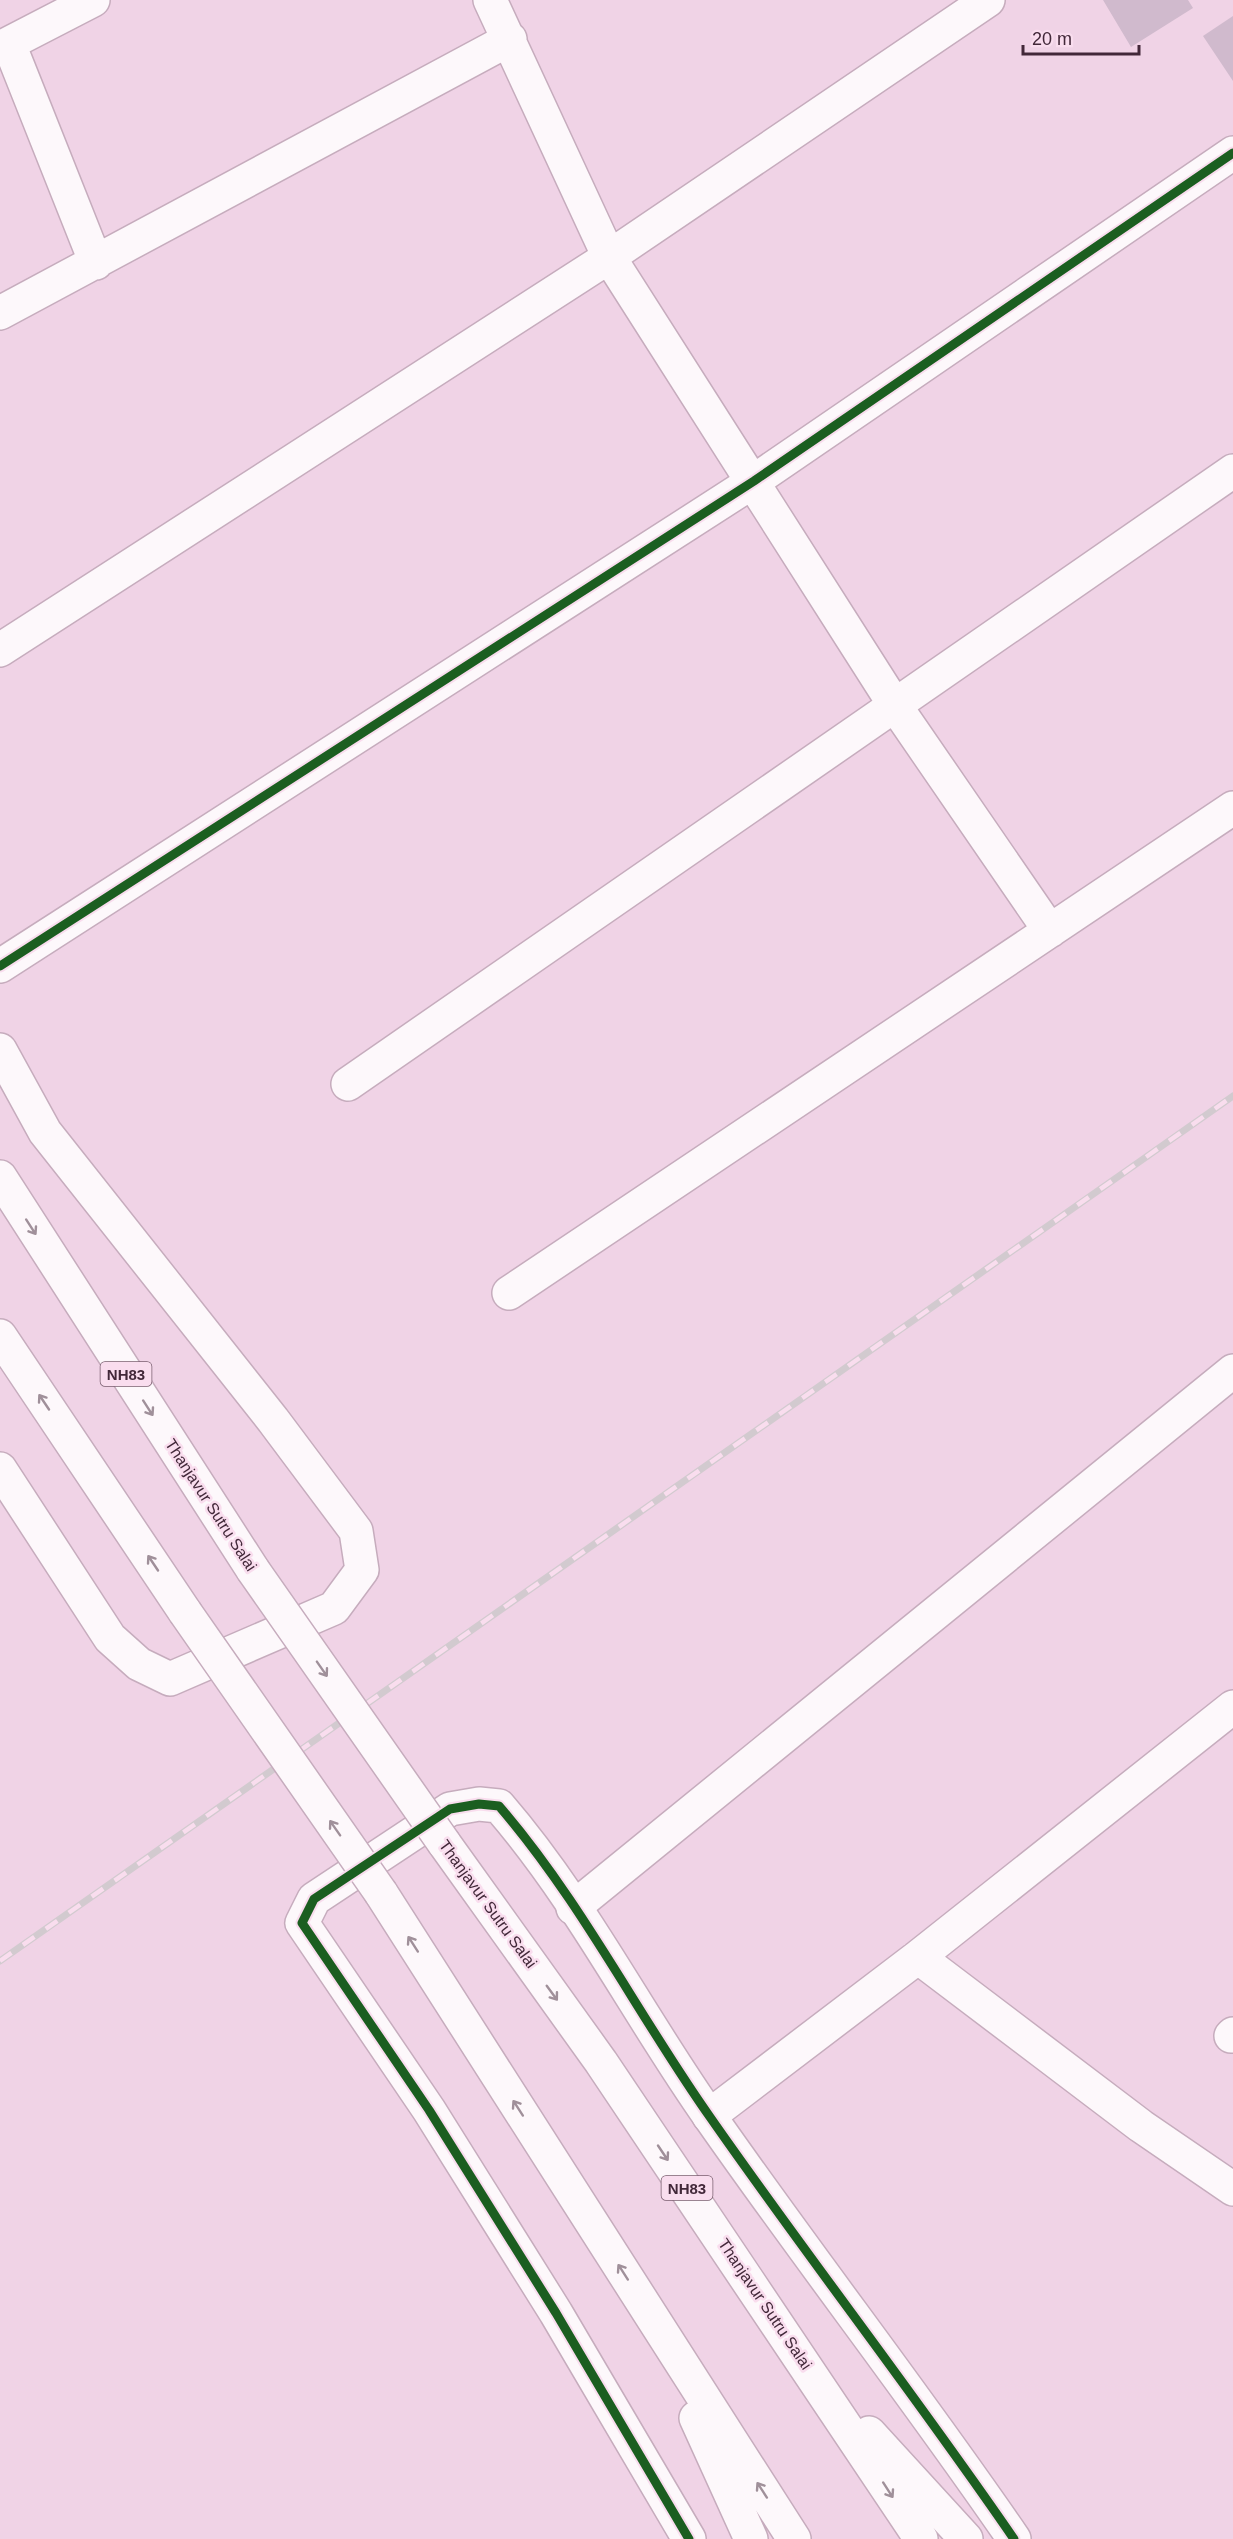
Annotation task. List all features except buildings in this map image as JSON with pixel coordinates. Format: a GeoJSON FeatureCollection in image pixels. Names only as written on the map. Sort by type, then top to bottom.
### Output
{"type":"FeatureCollection","features":[{"type":"Feature","properties":{"kind":"main road"},"geometry":{"type":"LineString","coordinates":[[93,0],[5,46],[96,263]]}},
{"type":"Feature","properties":{"kind":"main road"},"geometry":{"type":"LineString","coordinates":[[490,0],[609,257],[754,481],[894,704],[1050,931]]}},
{"type":"Feature","properties":{"kind":"main road"},"geometry":{"type":"LineString","coordinates":[[0,650],[609,257],[988,0]]}},
{"type":"Feature","properties":{"kind":"main road"},"geometry":{"type":"LineString","coordinates":[[0,313],[510,39]]}},
{"type":"Feature","properties":{"kind":"main road"},"geometry":{"type":"LineString","coordinates":[[0,966],[754,481],[1233,153]]}},
{"type":"Feature","properties":{"kind":"main road"},"geometry":{"type":"LineString","coordinates":[[348,1084],[1233,471]]}},
{"type":"Feature","properties":{"kind":"main road"},"geometry":{"type":"LineString","coordinates":[[509,1293],[1233,808]]}},
{"type":"Feature","properties":{"kind":"main road"},"geometry":{"type":"LineString","coordinates":[[0,1050],[45,1131],[273,1420],[356,1531],[362,1570],[334,1608],[170,1680],[139,1664],[110,1638],[0,1469]]}},
{"type":"Feature","properties":{"kind":"main road","name":"Thanjavur Sutru Salai"},"geometry":{"type":"LineString","coordinates":[[0,1177],[252,1570],[601,2062],[921,2539]]}},
{"type":"Feature","properties":{"kind":"main road"},"geometry":{"type":"LineString","coordinates":[[0,1336],[185,1612],[381,1893],[794,2539]]}},
{"type":"Feature","properties":{"kind":"main road"},"geometry":{"type":"LineString","coordinates":[[573,1908],[1232,1373]]}},
{"type":"Feature","properties":{"kind":"main road"},"geometry":{"type":"LineString","coordinates":[[709,2116],[918,1958],[1233,1707]]}},
{"type":"Feature","properties":{"kind":"main road"},"geometry":{"type":"LineString","coordinates":[[689,2539],[556,2313],[442,2131],[302,1923],[314,1899],[450,1809],[479,1804],[499,1806],[535,1848],[709,2116],[955,2453],[1014,2539]]}},
{"type":"Feature","properties":{"kind":"main road"},"geometry":{"type":"LineString","coordinates":[[918,1958],[1142,2126],[1233,2189]]}},
{"type":"Feature","properties":{"kind":"main road"},"geometry":{"type":"LineString","coordinates":[[649,2313],[751,2539]]}},
{"type":"Feature","properties":{"kind":"main road"},"geometry":{"type":"LineString","coordinates":[[808,2368],[966,2539]]}},
{"type":"Feature","properties":{"kind":"railway"},"geometry":{"type":"LineString","coordinates":[[0,1961],[1233,1096]]}},
{"type":"Feature","properties":{"kind":"cycle path"},"geometry":{"type":"LineString","coordinates":[[0,966],[754,481],[1233,153]]}},
{"type":"Feature","properties":{"kind":"cycle path"},"geometry":{"type":"LineString","coordinates":[[689,2539],[556,2313],[429,2110],[302,1923],[314,1899],[450,1809],[479,1804],[499,1806],[529,1842],[583,1919],[710,2117],[1014,2539]]}}]}
